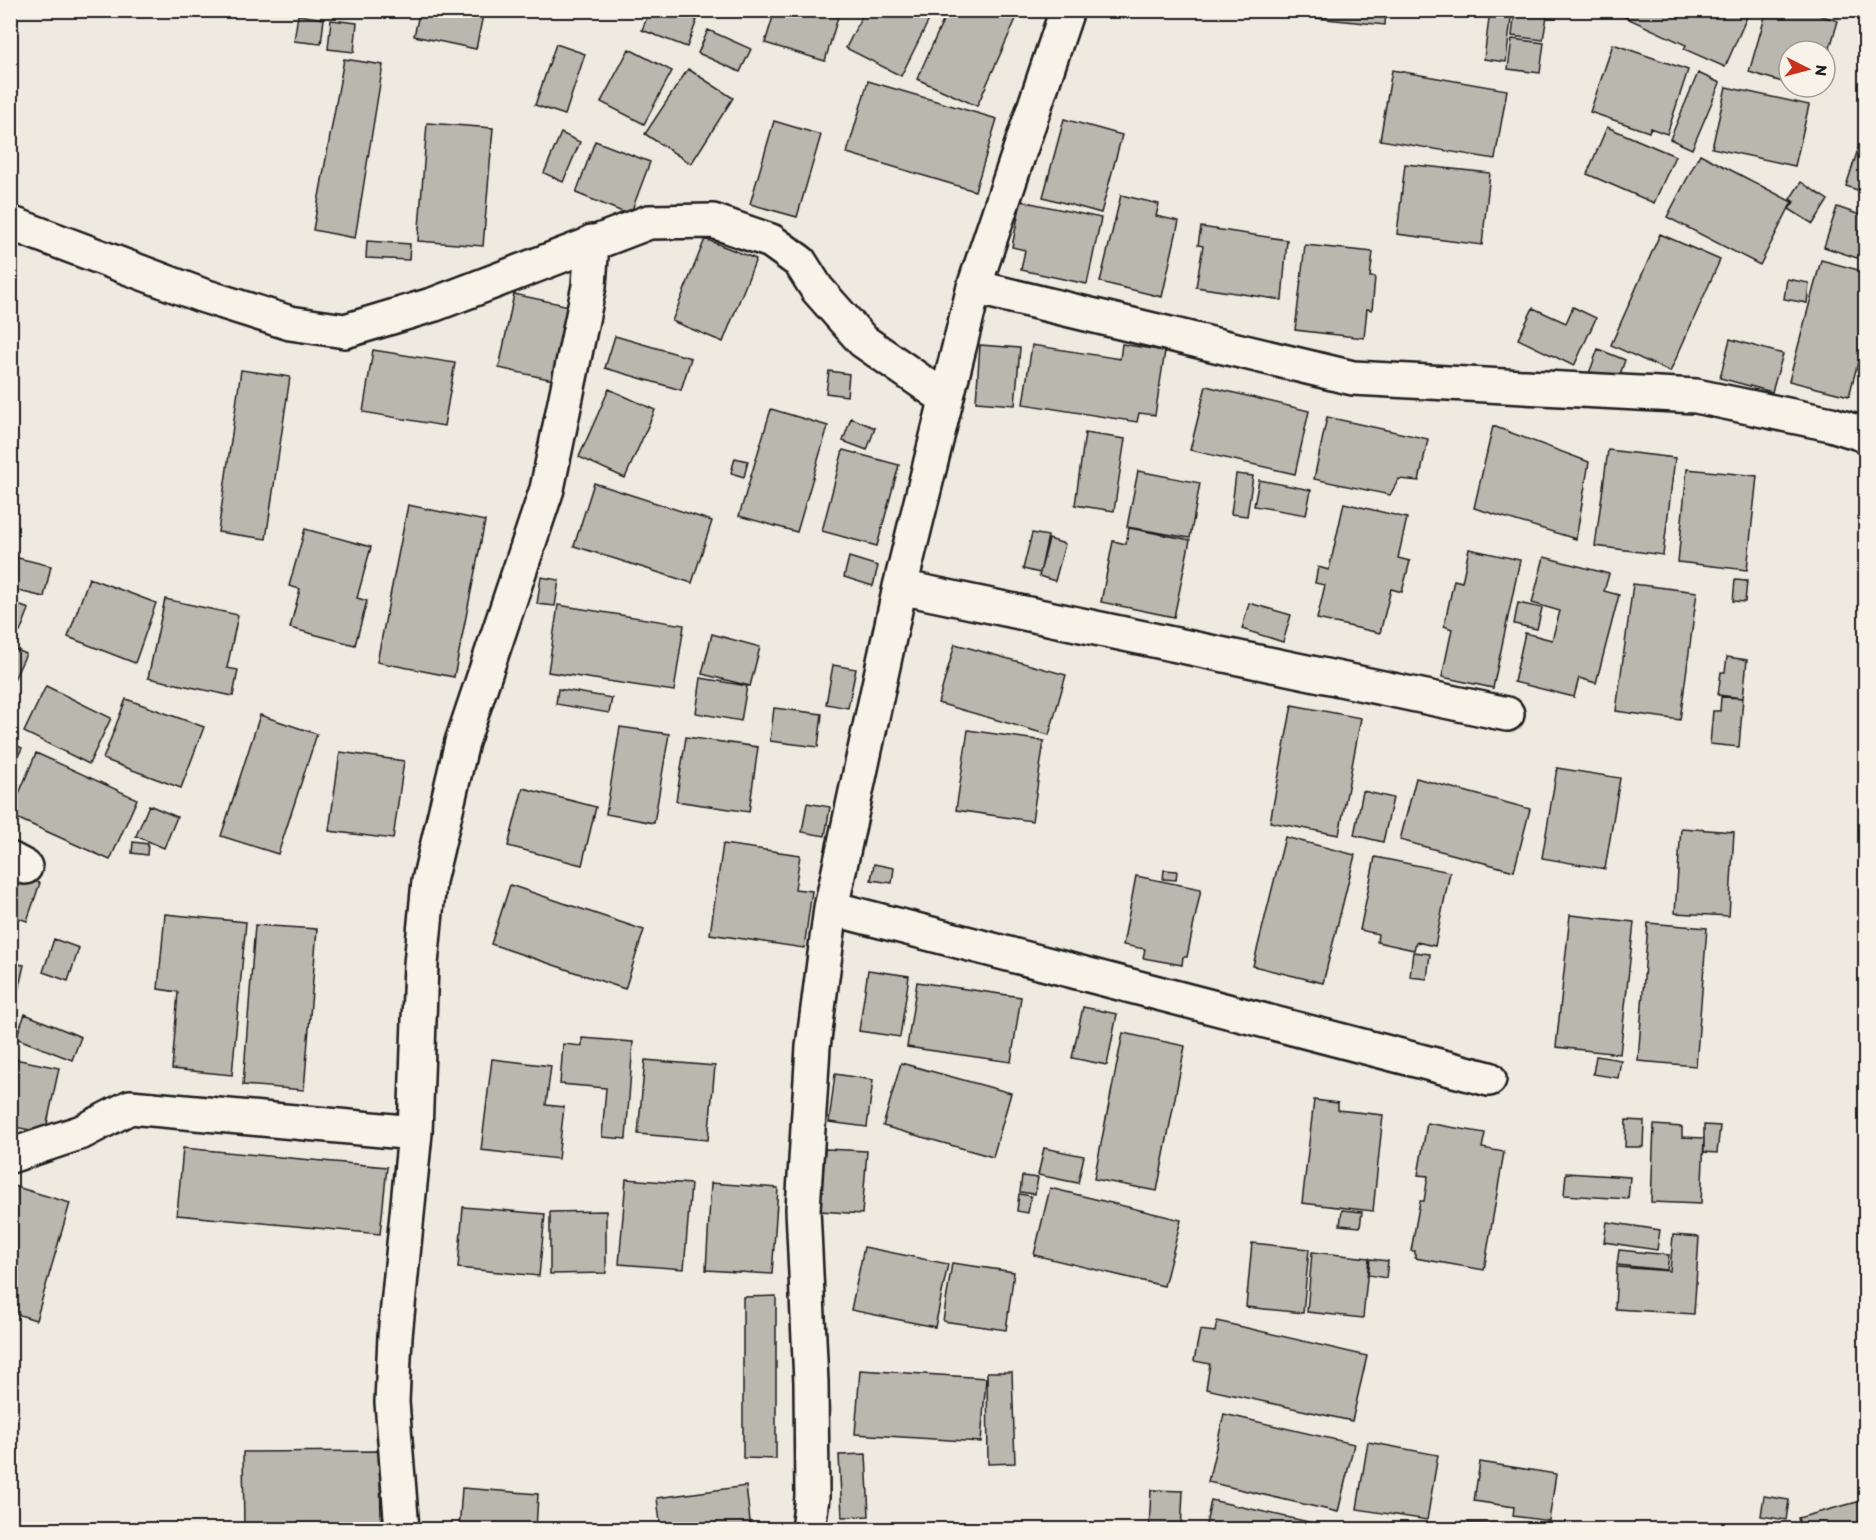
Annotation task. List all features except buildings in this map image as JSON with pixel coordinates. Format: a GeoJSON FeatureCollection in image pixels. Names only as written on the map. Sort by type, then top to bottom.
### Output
{"type":"FeatureCollection","features":[{"type":"Feature","properties":{"kind":"street"},"geometry":{"type":"LineString","coordinates":[[808,1530],[812,1497],[811,1382],[803,1209],[813,1047],[831,908],[900,587],[974,287],[1067,10]]}},
{"type":"Feature","properties":{"kind":"street"},"geometry":{"type":"LineString","coordinates":[[10,223],[201,295],[290,323],[345,331],[435,304],[649,222],[713,221],[771,241],[800,262],[817,289],[863,341],[945,398]]}},
{"type":"Feature","properties":{"kind":"street"},"geometry":{"type":"LineString","coordinates":[[402,1530],[392,1402],[395,1336],[415,1133],[421,964],[429,881],[462,742],[547,489],[590,286],[592,242]]}},
{"type":"Feature","properties":{"kind":"street"},"geometry":{"type":"LineString","coordinates":[[974,287],[1353,378],[1696,396],[1831,424],[1866,435]]}},
{"type":"Feature","properties":{"kind":"street"},"geometry":{"type":"LineString","coordinates":[[900,587],[1507,714]]}},
{"type":"Feature","properties":{"kind":"street"},"geometry":{"type":"LineString","coordinates":[[831,908],[1489,1079]]}},
{"type":"Feature","properties":{"kind":"street"},"geometry":{"type":"LineString","coordinates":[[10,1156],[82,1132],[130,1107],[415,1133]]}}]}
